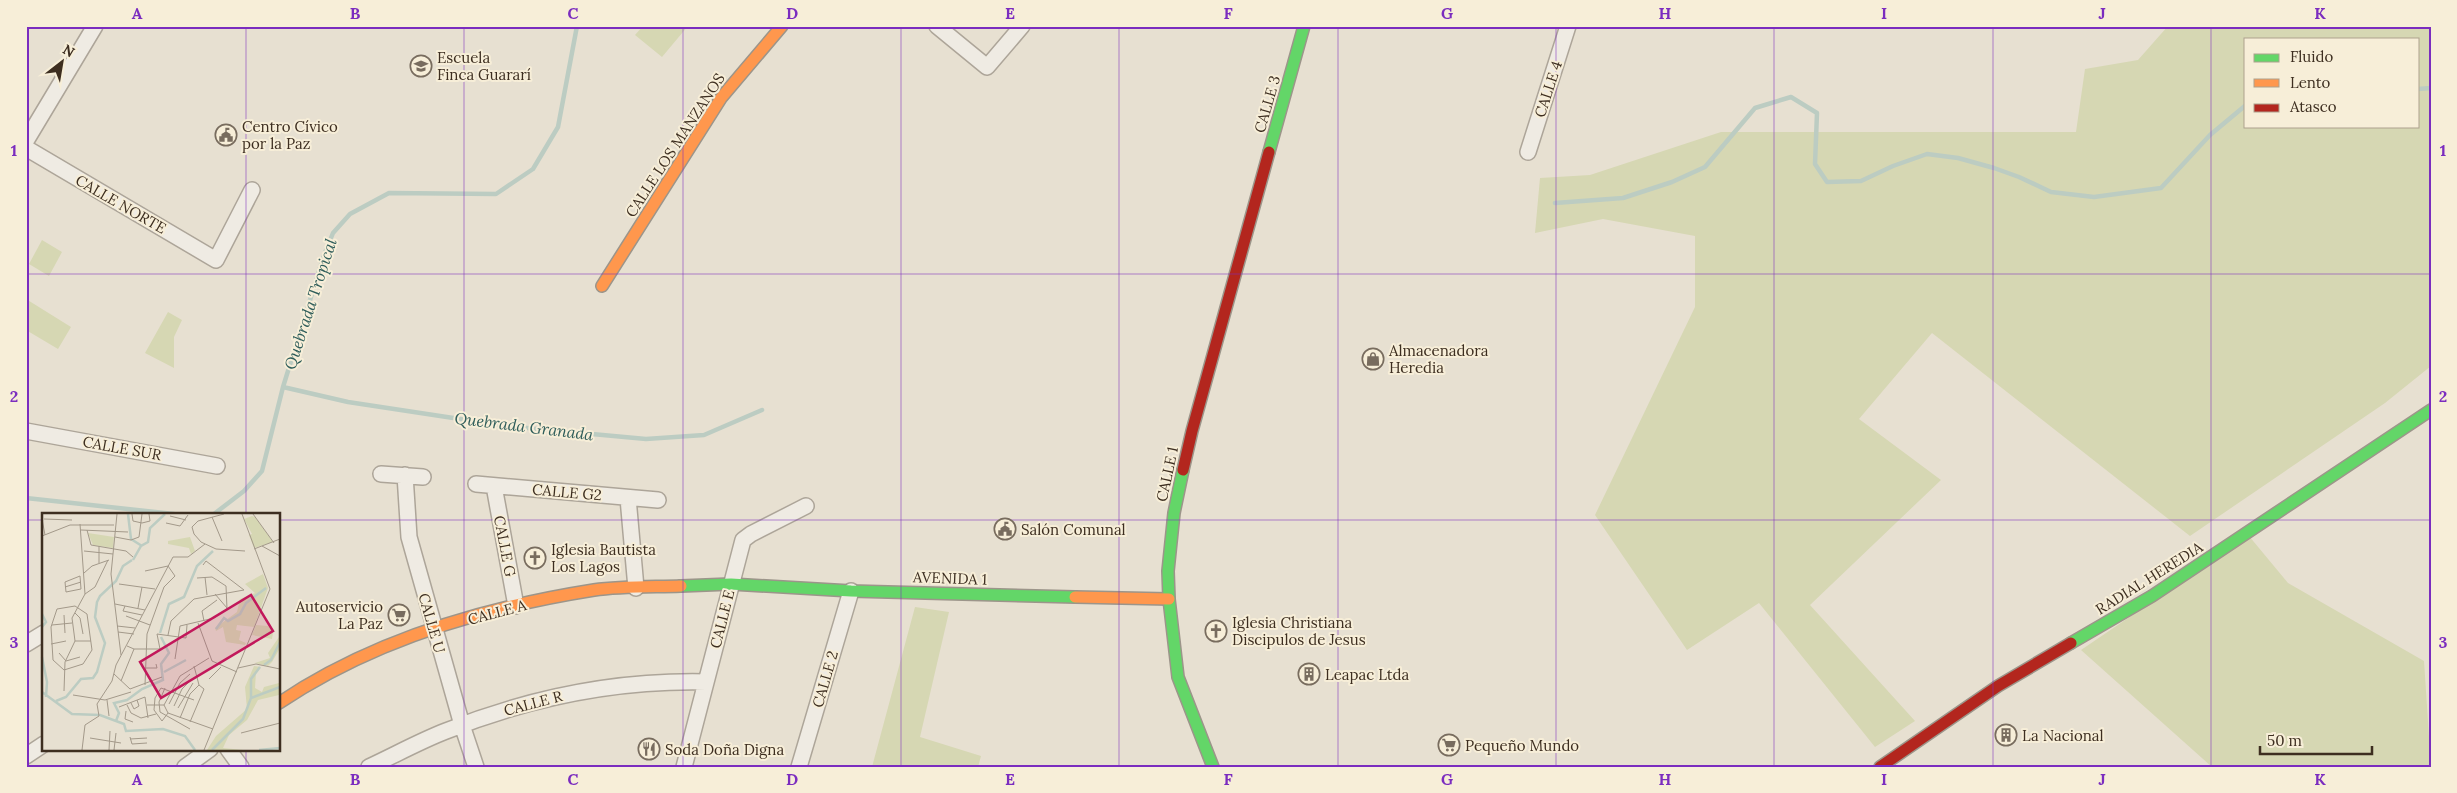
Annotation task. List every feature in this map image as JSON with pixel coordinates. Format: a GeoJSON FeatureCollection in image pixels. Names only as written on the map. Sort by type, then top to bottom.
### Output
{"type":"FeatureCollection","features":[{"type":"Feature","properties":{"kind":"street"},"geometry":{"type":"LineString","coordinates":[[26,140],[95,26]]}},
{"type":"Feature","properties":{"kind":"street","name":"CALLE LOS MANZANOS"},"geometry":{"type":"LineString","coordinates":[[602,286],[721,98],[782,26]]}},
{"type":"Feature","properties":{"kind":"street"},"geometry":{"type":"LineString","coordinates":[[937,26],[987,67],[1022,26]]}},
{"type":"Feature","properties":{"kind":"street","name":"CALLE 3"},"geometry":{"type":"LineString","coordinates":[[1259,190],[1304,26]]}},
{"type":"Feature","properties":{"kind":"street","name":"CALLE 4"},"geometry":{"type":"LineString","coordinates":[[1528,152],[1568,26]]}},
{"type":"Feature","properties":{"kind":"street","name":"CALLE NORTE"},"geometry":{"type":"LineString","coordinates":[[26,148],[216,260],[252,190]]}},
{"type":"Feature","properties":{"kind":"street","name":"CALLE 1"},"geometry":{"type":"LineString","coordinates":[[1213,767],[1178,677],[1169,599],[1168,571],[1174,513],[1192,431],[1259,190]]}},
{"type":"Feature","properties":{"kind":"street","name":"RADIAL HEREDIA"},"geometry":{"type":"LineString","coordinates":[[1880,767],[1998,686],[2152,596],[2287,508],[2431,410]]}},
{"type":"Feature","properties":{"kind":"street","name":"CALLE SUR"},"geometry":{"type":"LineString","coordinates":[[26,431],[217,466]]}},
{"type":"Feature","properties":{"kind":"street"},"geometry":{"type":"LineString","coordinates":[[381,474],[423,477]]}},
{"type":"Feature","properties":{"kind":"street","name":"CALLE U"},"geometry":{"type":"LineString","coordinates":[[405,475],[409,537],[434,629],[476,767]]}},
{"type":"Feature","properties":{"kind":"street","name":"CALLE G2"},"geometry":{"type":"LineString","coordinates":[[476,484],[658,500]]}},
{"type":"Feature","properties":{"kind":"street","name":"CALLE G"},"geometry":{"type":"LineString","coordinates":[[494,486],[516,606]]}},
{"type":"Feature","properties":{"kind":"street"},"geometry":{"type":"LineString","coordinates":[[628,498],[636,588]]}},
{"type":"Feature","properties":{"kind":"street","name":"CALLE E"},"geometry":{"type":"LineString","coordinates":[[684,767],[743,540],[750,534],[806,506]]}},
{"type":"Feature","properties":{"kind":"street","name":"AVENIDA 1"},"geometry":{"type":"LineString","coordinates":[[731,584],[851,591],[1169,599]]}},
{"type":"Feature","properties":{"kind":"street","name":"CALLE A"},"geometry":{"type":"LineString","coordinates":[[280,702],[313,680],[400,642],[434,629],[516,606],[596,590],[731,584]]}},
{"type":"Feature","properties":{"kind":"street","name":"CALLE 2"},"geometry":{"type":"LineString","coordinates":[[799,767],[851,591]]}},
{"type":"Feature","properties":{"kind":"street"},"geometry":{"type":"LineString","coordinates":[[26,644],[42,634]]}},
{"type":"Feature","properties":{"kind":"street","name":"CALLE R"},"geometry":{"type":"LineString","coordinates":[[369,767],[462,725],[526,703],[592,689],[659,681],[706,682]]}},
{"type":"Feature","properties":{"kind":"street"},"geometry":{"type":"LineString","coordinates":[[26,756],[42,745]]}},
{"type":"Feature","properties":{"kind":"street"},"geometry":{"type":"LineString","coordinates":[[184,767],[209,750]]}},
{"type":"Feature","properties":{"kind":"street"},"geometry":{"type":"LineString","coordinates":[[229,750],[240,767]]}},
{"type":"Feature","properties":{"kind":"green space"},"geometry":{"type":"Polygon","coordinates":[[[643,26],[688,26],[662,57],[635,35],[643,26]]]}},
{"type":"Feature","properties":{"kind":"green space"},"geometry":{"type":"Polygon","coordinates":[[[2168,26],[2431,26],[2431,366],[2385,403],[2190,536],[1932,333],[1859,419],[1941,480],[1810,605],[1915,721],[1875,747],[1759,603],[1687,650],[1595,515],[1695,307],[1695,236],[1603,219],[1535,233],[1540,178],[1590,175],[1721,132],[2076,132],[2085,69],[2138,60],[2168,26]]]}},
{"type":"Feature","properties":{"kind":"green space"},"geometry":{"type":"Polygon","coordinates":[[[42,240],[62,252],[49,276],[29,264],[42,240]]]}},
{"type":"Feature","properties":{"kind":"green space"},"geometry":{"type":"Polygon","coordinates":[[[26,299],[71,327],[58,349],[26,330],[26,299]]]}},
{"type":"Feature","properties":{"kind":"green space"},"geometry":{"type":"Polygon","coordinates":[[[168,312],[182,320],[174,337],[174,368],[145,353],[168,312]]]}},
{"type":"Feature","properties":{"kind":"green space"},"geometry":{"type":"Polygon","coordinates":[[[2249,536],[2288,583],[2424,661],[2431,767],[2212,767],[2081,650],[2249,536]]]}},
{"type":"Feature","properties":{"kind":"green space"},"geometry":{"type":"Polygon","coordinates":[[[915,607],[949,612],[920,737],[981,756],[978,767],[872,767],[915,607]]]}},
{"type":"Feature","properties":{"kind":"waterway","name":"Quebrada Tropical"},"geometry":{"type":"LineString","coordinates":[[215,513],[244,491],[262,471],[283,387],[324,255],[333,233],[350,214],[389,193],[496,194],[533,169],[558,127],[577,26]]}},
{"type":"Feature","properties":{"kind":"waterway","name":"Quebrada Granada"},"geometry":{"type":"LineString","coordinates":[[2420,89],[2431,88]]}},
{"type":"Feature","properties":{"kind":"waterway","name":"Quebrada Granada"},"geometry":{"type":"LineString","coordinates":[[1555,203],[1623,198],[1672,182],[1705,167],[1755,108],[1791,97],[1817,113],[1815,164],[1827,182],[1861,181],[1893,166],[1927,154],[1958,158],[1994,168],[2051,192],[2094,197],[2161,188],[2210,135],[2244,107]]}},
{"type":"Feature","properties":{"kind":"waterway","name":"Quebrada Granada"},"geometry":{"type":"LineString","coordinates":[[283,387],[348,402],[506,426],[646,439],[704,435],[762,410]]}},
{"type":"Feature","properties":{"kind":"waterway"},"geometry":{"type":"LineString","coordinates":[[26,498],[165,513]]}},
{"type":"Feature","properties":{"kind":"traffic: fast"},"geometry":{"type":"LineString","coordinates":[[1269,152],[1304,26]]}},
{"type":"Feature","properties":{"kind":"traffic: fast"},"geometry":{"type":"LineString","coordinates":[[2071,643],[2152,596],[2431,410]]}},
{"type":"Feature","properties":{"kind":"traffic: fast"},"geometry":{"type":"LineString","coordinates":[[1183,470],[1174,513],[1168,571],[1169,599],[1178,677],[1213,767]]}},
{"type":"Feature","properties":{"kind":"traffic: fast"},"geometry":{"type":"LineString","coordinates":[[681,586],[731,584],[851,591],[1075,597]]}},
{"type":"Feature","properties":{"kind":"traffic: slow"},"geometry":{"type":"LineString","coordinates":[[602,286],[721,98],[782,26]]}},
{"type":"Feature","properties":{"kind":"traffic: slow"},"geometry":{"type":"LineString","coordinates":[[280,702],[315,681],[391,644],[471,617],[512,606],[594,590],[626,587],[681,586]]}},
{"type":"Feature","properties":{"kind":"traffic: slow"},"geometry":{"type":"LineString","coordinates":[[1075,597],[1169,599]]}},
{"type":"Feature","properties":{"kind":"traffic: jam"},"geometry":{"type":"LineString","coordinates":[[1183,470],[1269,152]]}},
{"type":"Feature","properties":{"kind":"traffic: jam"},"geometry":{"type":"LineString","coordinates":[[1880,767],[1998,686],[2071,643]]}},
{"type":"Feature","properties":{"kind":"place","name":"Escuela Finca Guararí"},"geometry":{"type":"Point","coordinates":[421,66]}},
{"type":"Feature","properties":{"kind":"place","name":"Centro Cívico por la Paz"},"geometry":{"type":"Point","coordinates":[226,135]}},
{"type":"Feature","properties":{"kind":"place","name":"Almacenadora Heredia"},"geometry":{"type":"Point","coordinates":[1373,359]}},
{"type":"Feature","properties":{"kind":"place","name":"Salón Comunal"},"geometry":{"type":"Point","coordinates":[1005,529]}},
{"type":"Feature","properties":{"kind":"place","name":"Iglesia Bautista Los Lagos"},"geometry":{"type":"Point","coordinates":[535,558]}},
{"type":"Feature","properties":{"kind":"place","name":"Autoservicio La Paz"},"geometry":{"type":"Point","coordinates":[399,615]}},
{"type":"Feature","properties":{"kind":"place","name":"Iglesia Christiana Discipulos de Jesus"},"geometry":{"type":"Point","coordinates":[1216,631]}},
{"type":"Feature","properties":{"kind":"place","name":"Leapac Ltda"},"geometry":{"type":"Point","coordinates":[1309,674]}},
{"type":"Feature","properties":{"kind":"place","name":"La Nacional"},"geometry":{"type":"Point","coordinates":[2006,735]}},
{"type":"Feature","properties":{"kind":"place","name":"Pequeño Mundo"},"geometry":{"type":"Point","coordinates":[1449,745]}},
{"type":"Feature","properties":{"kind":"place","name":"Soda Doña Digna"},"geometry":{"type":"Point","coordinates":[649,749]}}]}
